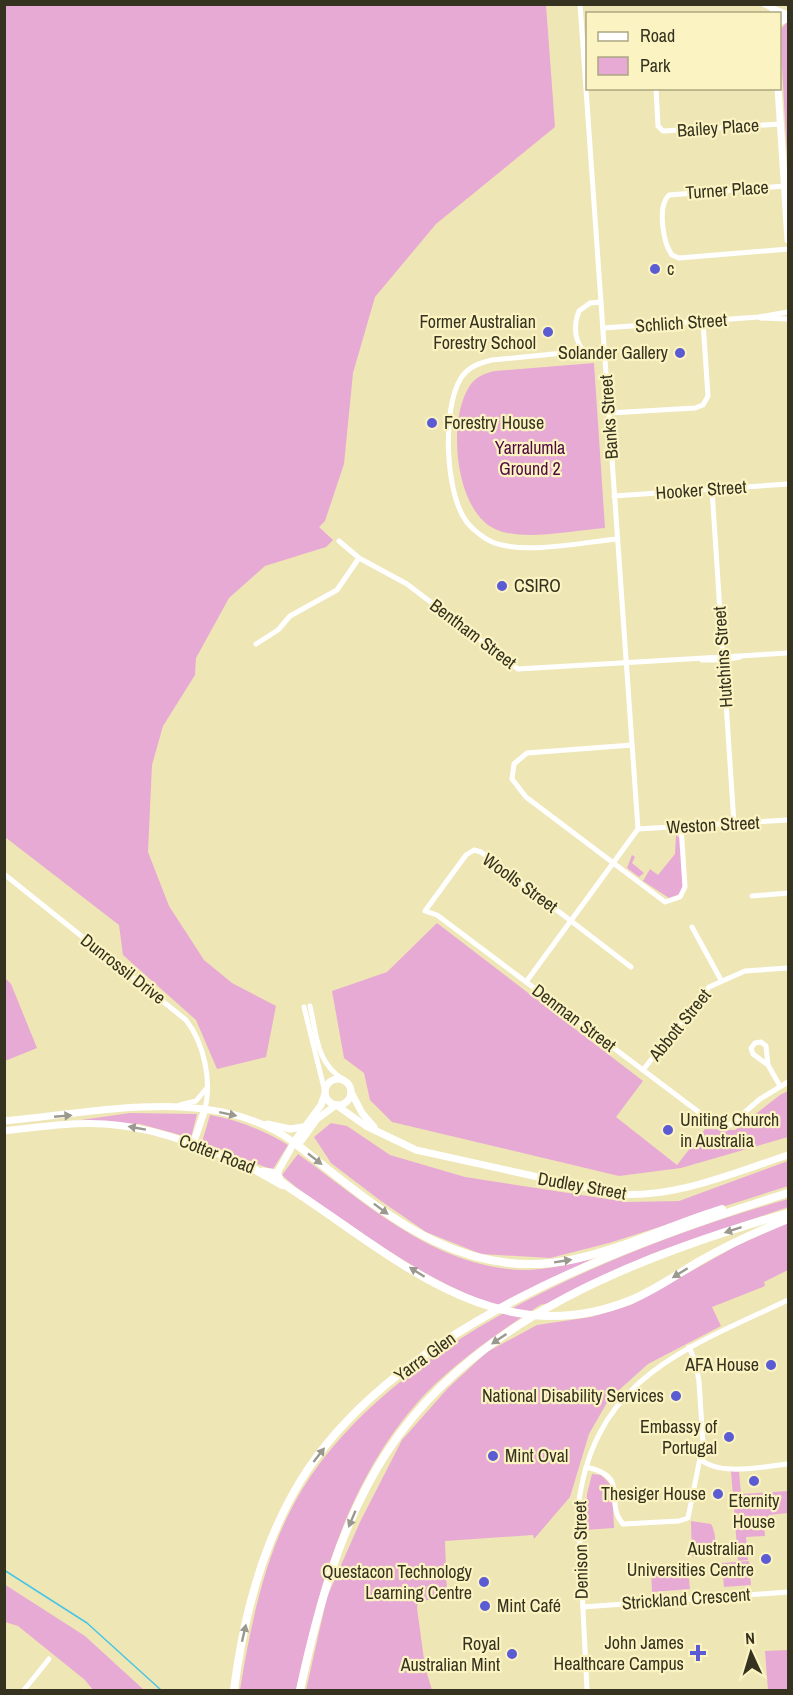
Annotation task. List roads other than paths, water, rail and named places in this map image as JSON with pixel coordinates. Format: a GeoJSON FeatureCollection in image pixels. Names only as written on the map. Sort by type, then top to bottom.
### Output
{"type":"FeatureCollection","features":[{"type":"Feature","properties":{"kind":"highway"},"geometry":{"type":"LineString","coordinates":[[296,1144],[420,1235],[459,1253],[505,1263],[553,1263],[585,1257],[757,1198],[788,1193]]}},
{"type":"Feature","properties":{"kind":"highway"},"geometry":{"type":"LineString","coordinates":[[245,1164],[291,1189]]}},
{"type":"Feature","properties":{"kind":"highway"},"geometry":{"type":"LineString","coordinates":[[277,1173],[280,1181],[291,1189],[404,1264],[469,1300],[510,1312],[567,1315],[608,1308],[638,1297],[720,1250],[789,1219]]}},
{"type":"Feature","properties":{"kind":"highway","name":"Yarra Glen"},"geometry":{"type":"LineString","coordinates":[[234,1690],[249,1615],[279,1523],[314,1460],[371,1398],[438,1346],[521,1298],[654,1240],[788,1193]]}},
{"type":"Feature","properties":{"kind":"highway","name":"Yarra Glen"},"geometry":{"type":"LineString","coordinates":[[300,1690],[326,1586],[362,1497],[399,1434],[436,1391],[485,1348],[569,1298],[659,1256],[789,1213]]}},
{"type":"Feature","properties":{"kind":"main road"},"geometry":{"type":"LineString","coordinates":[[778,90],[789,240]]}},
{"type":"Feature","properties":{"kind":"main road"},"geometry":{"type":"LineString","coordinates":[[331,1080],[344,1080],[351,1092],[347,1102],[336,1105],[314,1122],[301,1141],[296,1144],[305,1126],[321,1105],[331,1080]]}},
{"type":"Feature","properties":{"kind":"main road","name":"Dudley Street"},"geometry":{"type":"LineString","coordinates":[[351,1092],[362,1113],[378,1131]]}},
{"type":"Feature","properties":{"kind":"main road"},"geometry":{"type":"LineString","coordinates":[[325,1093],[330,1102],[336,1105]]}},
{"type":"Feature","properties":{"kind":"main road","name":"Dudley Street"},"geometry":{"type":"LineString","coordinates":[[336,1105],[400,1143],[436,1156],[594,1190],[633,1196],[677,1190],[789,1155]]}},
{"type":"Feature","properties":{"kind":"main road","name":"Cotter Road"},"geometry":{"type":"LineString","coordinates":[[4,1121],[169,1106],[205,1109],[250,1120],[296,1144],[277,1173],[153,1131],[107,1124],[80,1124],[4,1131]]}},
{"type":"Feature","properties":{"kind":"main road"},"geometry":{"type":"LineString","coordinates":[[194,1144],[205,1109]]}},
{"type":"Feature","properties":{"kind":"main road"},"geometry":{"type":"LineString","coordinates":[[250,1120],[290,1129],[305,1126]]}},
{"type":"Feature","properties":{"kind":"street","name":"Banks Street"},"geometry":{"type":"LineString","coordinates":[[580,4],[586,89]]}},
{"type":"Feature","properties":{"kind":"street"},"geometry":{"type":"LineString","coordinates":[[763,4],[773,11]]}},
{"type":"Feature","properties":{"kind":"street","name":"Banks Street"},"geometry":{"type":"LineString","coordinates":[[586,90],[638,829]]}},
{"type":"Feature","properties":{"kind":"street","name":"Bailey Place"},"geometry":{"type":"LineString","coordinates":[[656,90],[658,126],[663,131],[781,124]]}},
{"type":"Feature","properties":{"kind":"street","name":"Turner Place"},"geometry":{"type":"LineString","coordinates":[[785,186],[669,195],[663,206],[665,240],[668,249],[679,258],[789,249]]}},
{"type":"Feature","properties":{"kind":"street"},"geometry":{"type":"LineString","coordinates":[[601,302],[586,305],[577,316],[575,332],[584,351],[592,356],[604,355]]}},
{"type":"Feature","properties":{"kind":"street","name":"Schlich Street"},"geometry":{"type":"LineString","coordinates":[[603,328],[759,317],[789,312]]}},
{"type":"Feature","properties":{"kind":"street","name":"Schlich Street"},"geometry":{"type":"LineString","coordinates":[[759,317],[768,320],[789,319]]}},
{"type":"Feature","properties":{"kind":"street"},"geometry":{"type":"LineString","coordinates":[[609,413],[695,408],[703,405],[708,396],[703,321]]}},
{"type":"Feature","properties":{"kind":"street"},"geometry":{"type":"LineString","coordinates":[[584,351],[492,360],[479,363],[461,378],[450,404],[453,488],[466,521],[488,540],[502,546],[519,548],[617,539]]}},
{"type":"Feature","properties":{"kind":"street","name":"Hooker Street"},"geometry":{"type":"LineString","coordinates":[[614,496],[789,484]]}},
{"type":"Feature","properties":{"kind":"street","name":"Hutchins Street"},"geometry":{"type":"LineString","coordinates":[[712,490],[734,824]]}},
{"type":"Feature","properties":{"kind":"street","name":"Bentham Street"},"geometry":{"type":"LineString","coordinates":[[339,541],[359,558],[406,584],[518,669],[789,653]]}},
{"type":"Feature","properties":{"kind":"street"},"geometry":{"type":"LineString","coordinates":[[256,644],[278,630],[290,616],[337,590],[359,558]]}},
{"type":"Feature","properties":{"kind":"street"},"geometry":{"type":"LineString","coordinates":[[632,745],[531,752],[520,756],[512,772],[517,789],[665,902],[672,902],[680,897],[685,887],[681,827]]}},
{"type":"Feature","properties":{"kind":"street","name":"Weston Street"},"geometry":{"type":"LineString","coordinates":[[638,829],[789,820]]}},
{"type":"Feature","properties":{"kind":"street"},"geometry":{"type":"LineString","coordinates":[[526,982],[638,829]]}},
{"type":"Feature","properties":{"kind":"street","name":"Woolls Street"},"geometry":{"type":"LineString","coordinates":[[425,911],[466,855],[474,850],[481,852],[572,921]]}},
{"type":"Feature","properties":{"kind":"street","name":"Dunrossil Drive"},"geometry":{"type":"LineString","coordinates":[[4,874],[186,1020],[202,1052],[207,1087],[205,1109]]}},
{"type":"Feature","properties":{"kind":"street"},"geometry":{"type":"LineString","coordinates":[[752,896],[789,893]]}},
{"type":"Feature","properties":{"kind":"street","name":"Denman Street"},"geometry":{"type":"LineString","coordinates":[[425,911],[437,915],[716,1125],[730,1125],[760,1099],[780,1086]]}},
{"type":"Feature","properties":{"kind":"street"},"geometry":{"type":"LineString","coordinates":[[572,921],[632,967]]}},
{"type":"Feature","properties":{"kind":"street"},"geometry":{"type":"LineString","coordinates":[[692,927],[721,980]]}},
{"type":"Feature","properties":{"kind":"street","name":"Abbott Street"},"geometry":{"type":"LineString","coordinates":[[643,1070],[700,995],[721,980],[745,971],[789,968]]}},
{"type":"Feature","properties":{"kind":"street"},"geometry":{"type":"LineString","coordinates":[[325,1093],[307,1007],[322,1059],[330,1072],[344,1080]]}},
{"type":"Feature","properties":{"kind":"street"},"geometry":{"type":"LineString","coordinates":[[768,1065],[780,1086],[789,1082]]}},
{"type":"Feature","properties":{"kind":"street"},"geometry":{"type":"LineString","coordinates":[[169,1106],[194,1102],[203,1095],[207,1087]]}},
{"type":"Feature","properties":{"kind":"street","name":"Denison Street"},"geometry":{"type":"LineString","coordinates":[[587,1690],[578,1509],[586,1467],[600,1431],[624,1397],[653,1370],[689,1347],[788,1303]]}},
{"type":"Feature","properties":{"kind":"street"},"geometry":{"type":"LineString","coordinates":[[586,1467],[609,1476],[614,1484],[618,1518],[623,1524],[688,1518],[703,1443],[699,1382],[696,1362],[689,1347]]}},
{"type":"Feature","properties":{"kind":"street"},"geometry":{"type":"LineString","coordinates":[[700,1459],[711,1465],[732,1468],[789,1464]]}},
{"type":"Feature","properties":{"kind":"street","name":"Strickland Crescent"},"geometry":{"type":"LineString","coordinates":[[583,1607],[789,1592]]}},
{"type":"Feature","properties":{"kind":"street"},"geometry":{"type":"LineString","coordinates":[[24,1690],[49,1659]]}},
{"type":"Feature","properties":{"kind":"waterway"},"geometry":{"type":"LineString","coordinates":[[4,1570],[87,1623],[161,1690]]}},
{"type":"Feature","properties":{"kind":"place","name":"c"},"geometry":{"type":"Point","coordinates":[655,269]}},
{"type":"Feature","properties":{"kind":"place","name":"Former Australian Forestry School"},"geometry":{"type":"Point","coordinates":[548,332]}},
{"type":"Feature","properties":{"kind":"place","name":"Solander Gallery"},"geometry":{"type":"Point","coordinates":[680,353]}},
{"type":"Feature","properties":{"kind":"place","name":"Forestry House"},"geometry":{"type":"Point","coordinates":[432,423]}},
{"type":"Feature","properties":{"kind":"place","name":"CSIRO"},"geometry":{"type":"Point","coordinates":[502,586]}},
{"type":"Feature","properties":{"kind":"place","name":"Uniting Church in Australia"},"geometry":{"type":"Point","coordinates":[668,1130]}},
{"type":"Feature","properties":{"kind":"place","name":"AFA House"},"geometry":{"type":"Point","coordinates":[771,1365]}},
{"type":"Feature","properties":{"kind":"place","name":"National Disability Services"},"geometry":{"type":"Point","coordinates":[676,1396]}},
{"type":"Feature","properties":{"kind":"place","name":"Embassy of Portugal"},"geometry":{"type":"Point","coordinates":[729,1437]}},
{"type":"Feature","properties":{"kind":"place","name":"Mint Oval"},"geometry":{"type":"Point","coordinates":[493,1456]}},
{"type":"Feature","properties":{"kind":"place","name":"Eternity House"},"geometry":{"type":"Point","coordinates":[754,1481]}},
{"type":"Feature","properties":{"kind":"place","name":"Thesiger House"},"geometry":{"type":"Point","coordinates":[718,1494]}},
{"type":"Feature","properties":{"kind":"place","name":"Australian Universities Centre"},"geometry":{"type":"Point","coordinates":[766,1559]}},
{"type":"Feature","properties":{"kind":"place","name":"Questacon Technology Learning Centre"},"geometry":{"type":"Point","coordinates":[484,1582]}},
{"type":"Feature","properties":{"kind":"place","name":"Mint Café"},"geometry":{"type":"Point","coordinates":[485,1606]}},
{"type":"Feature","properties":{"kind":"place","name":"John James Healthcare Campus"},"geometry":{"type":"Point","coordinates":[698,1653]}},
{"type":"Feature","properties":{"kind":"place","name":"Royal Australian Mint"},"geometry":{"type":"Point","coordinates":[512,1654]}},
{"type":"Feature","properties":{"kind":"park label","name":"Yarralumla Ground 2"},"geometry":{"type":"Point","coordinates":[530,458]}}]}
